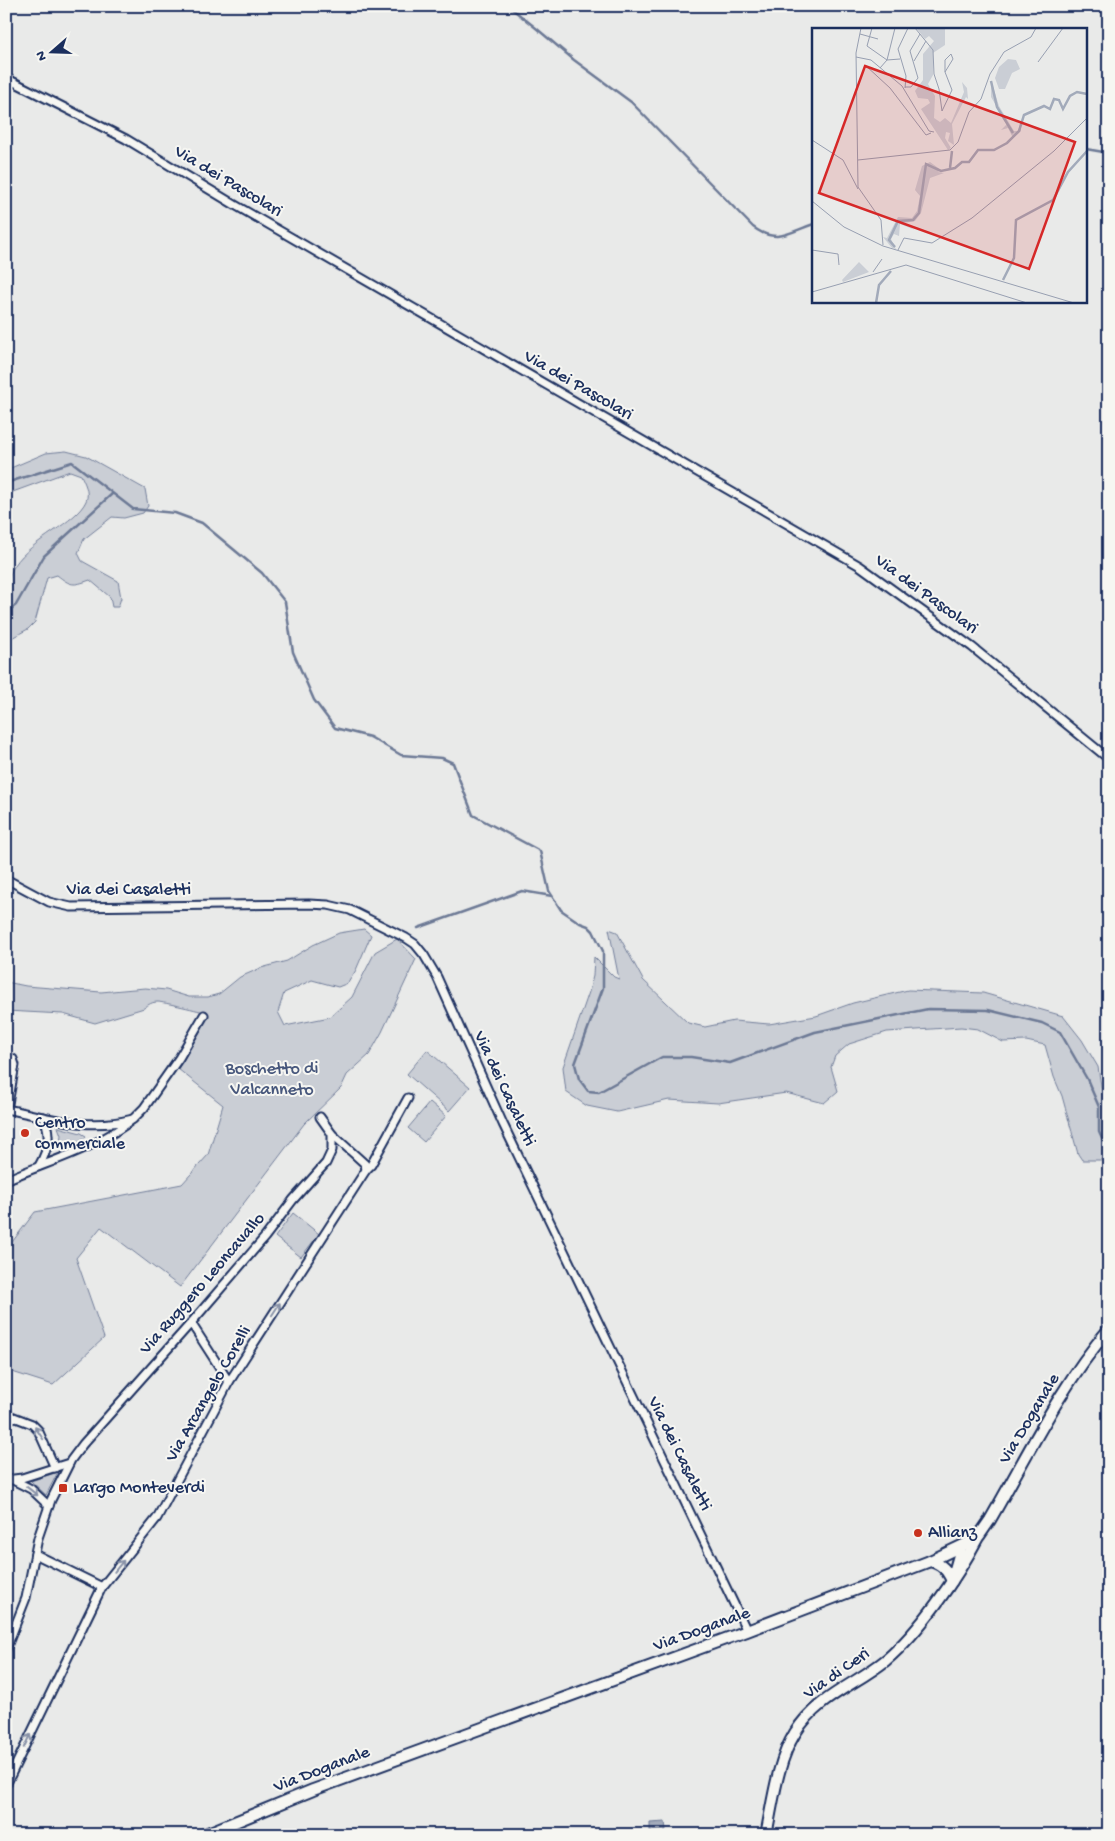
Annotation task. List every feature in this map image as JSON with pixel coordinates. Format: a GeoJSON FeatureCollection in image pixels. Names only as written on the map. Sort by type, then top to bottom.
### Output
{"type":"FeatureCollection","features":[{"type":"Feature","properties":{"kind":"main road","name":"Via Doganale"},"geometry":{"type":"LineString","coordinates":[[203,1835],[313,1790],[747,1631],[961,1548],[979,1536],[1063,1393],[1109,1329]]}},
{"type":"Feature","properties":{"kind":"main road","name":"Via di Ceri"},"geometry":{"type":"LineString","coordinates":[[766,1835],[790,1740],[800,1724],[826,1699],[890,1656],[912,1633],[966,1561],[979,1536]]}},
{"type":"Feature","properties":{"kind":"main road"},"geometry":{"type":"LineString","coordinates":[[961,1548],[966,1561]]}},
{"type":"Feature","properties":{"kind":"main road"},"geometry":{"type":"LineString","coordinates":[[952,1581],[961,1548]]}},
{"type":"Feature","properties":{"kind":"main road"},"geometry":{"type":"LineString","coordinates":[[930,1561],[941,1565],[948,1572],[952,1581]]}},
{"type":"Feature","properties":{"kind":"street","name":"Via dei Pascolari"},"geometry":{"type":"LineString","coordinates":[[6,78],[132,143],[235,205],[860,566],[972,647],[1109,759]]}},
{"type":"Feature","properties":{"kind":"street","name":"Via dei Casaletti"},"geometry":{"type":"LineString","coordinates":[[6,879],[49,902],[71,907],[328,905],[359,914],[414,944],[426,958],[437,977],[503,1124],[747,1631]]}},
{"type":"Feature","properties":{"kind":"street"},"geometry":{"type":"LineString","coordinates":[[6,1180],[100,1141],[118,1131],[132,1120],[144,1108],[179,1058],[204,1015]]}},
{"type":"Feature","properties":{"kind":"street"},"geometry":{"type":"LineString","coordinates":[[6,1055],[12,1059],[15,1068],[7,1109],[88,1125],[115,1124],[132,1120]]}},
{"type":"Feature","properties":{"kind":"street","name":"Via Arcangelo Corelli"},"geometry":{"type":"LineString","coordinates":[[6,1785],[102,1587],[160,1514],[229,1382],[371,1165],[408,1098]]}},
{"type":"Feature","properties":{"kind":"street"},"geometry":{"type":"LineString","coordinates":[[39,1166],[46,1153],[49,1141],[48,1127],[44,1117]]}},
{"type":"Feature","properties":{"kind":"street"},"geometry":{"type":"LineString","coordinates":[[320,1117],[332,1134],[365,1164],[366,1170]]}},
{"type":"Feature","properties":{"kind":"street","name":"Via Ruggero Leoncavallo"},"geometry":{"type":"LineString","coordinates":[[6,1649],[26,1598],[38,1538],[49,1506],[69,1463],[82,1444],[191,1323],[326,1163],[332,1150],[332,1134]]}},
{"type":"Feature","properties":{"kind":"street"},"geometry":{"type":"LineString","coordinates":[[191,1323],[229,1382]]}},
{"type":"Feature","properties":{"kind":"street"},"geometry":{"type":"LineString","coordinates":[[6,1414],[32,1424],[38,1430],[55,1468]]}},
{"type":"Feature","properties":{"kind":"street"},"geometry":{"type":"LineString","coordinates":[[9,1480],[69,1463]]}},
{"type":"Feature","properties":{"kind":"street"},"geometry":{"type":"LineString","coordinates":[[9,1480],[31,1489],[49,1506]]}},
{"type":"Feature","properties":{"kind":"street"},"geometry":{"type":"LineString","coordinates":[[35,1554],[102,1587]]}},
{"type":"Feature","properties":{"kind":"green space"},"geometry":{"type":"Polygon","coordinates":[[[66,451],[86,456],[145,489],[148,506],[143,513],[124,518],[112,517],[84,539],[78,553],[82,561],[118,581],[121,598],[118,607],[112,607],[110,597],[90,580],[72,584],[57,575],[47,578],[35,622],[28,629],[6,641],[6,592],[15,565],[31,548],[73,517],[86,501],[87,494],[81,475],[70,471],[6,493],[6,470],[46,453],[66,451]]]}},
{"type":"Feature","properties":{"kind":"green space","name":"Boschetto di Valcanneto"},"geometry":{"type":"Polygon","coordinates":[[[364,929],[371,935],[356,970],[348,983],[338,987],[312,980],[284,993],[278,1012],[285,1026],[330,1017],[352,997],[375,952],[397,939],[416,959],[382,1032],[369,1055],[347,1075],[341,1088],[304,1124],[180,1287],[101,1227],[76,1258],[104,1338],[53,1385],[6,1370],[6,1250],[35,1212],[182,1184],[208,1155],[223,1105],[178,1069],[201,1030],[206,1013],[156,1002],[144,1008],[95,1023],[63,1014],[6,1011],[6,982],[26,986],[101,992],[145,988],[166,990],[189,997],[208,997],[219,994],[240,977],[261,968],[287,961],[313,945],[339,933],[364,929]]]}},
{"type":"Feature","properties":{"kind":"green space"},"geometry":{"type":"Polygon","coordinates":[[[609,929],[617,932],[643,980],[688,1023],[705,1027],[734,1021],[769,1024],[816,1016],[853,1003],[908,990],[983,993],[1063,1016],[1082,1040],[1098,1067],[1103,1098],[1109,1110],[1109,1160],[1082,1160],[1078,1154],[1045,1045],[1026,1041],[1003,1042],[978,1029],[961,1027],[887,1032],[849,1044],[835,1056],[831,1067],[838,1091],[824,1103],[786,1093],[718,1103],[669,1100],[617,1112],[587,1106],[566,1092],[563,1067],[589,992],[593,976],[594,957],[614,977],[619,979],[609,929]]]}},
{"type":"Feature","properties":{"kind":"green space"},"geometry":{"type":"Polygon","coordinates":[[[427,1050],[470,1087],[449,1111],[407,1074],[427,1050]]]}},
{"type":"Feature","properties":{"kind":"green space"},"geometry":{"type":"Polygon","coordinates":[[[430,1102],[446,1116],[424,1142],[408,1128],[430,1102]]]}},
{"type":"Feature","properties":{"kind":"green space"},"geometry":{"type":"Polygon","coordinates":[[[58,1127],[86,1136],[78,1143],[59,1148],[61,1135],[58,1127]]]}},
{"type":"Feature","properties":{"kind":"green space"},"geometry":{"type":"Polygon","coordinates":[[[293,1213],[319,1234],[301,1257],[275,1237],[293,1213]]]}},
{"type":"Feature","properties":{"kind":"green space"},"geometry":{"type":"Polygon","coordinates":[[[58,1472],[46,1495],[31,1481],[58,1472]]]}},
{"type":"Feature","properties":{"kind":"water"},"geometry":{"type":"Polygon","coordinates":[[[665,1822],[666,1830],[650,1831],[650,1823],[665,1822]]]}},
{"type":"Feature","properties":{"kind":"waterway"},"geometry":{"type":"LineString","coordinates":[[505,6],[511,8],[574,60],[631,102],[753,227],[761,232],[776,236],[812,225]]}},
{"type":"Feature","properties":{"kind":"waterway"},"geometry":{"type":"LineString","coordinates":[[1088,149],[1109,153]]}},
{"type":"Feature","properties":{"kind":"waterway"},"geometry":{"type":"LineString","coordinates":[[6,483],[72,462],[133,509],[175,513],[202,523],[262,573],[285,602],[293,652],[314,700],[335,728],[370,737],[401,755],[442,758],[453,763],[473,815],[540,851],[549,891],[561,910],[593,931],[603,951],[603,988],[575,1064],[579,1079],[588,1091],[599,1092],[662,1057],[691,1057],[730,1063],[815,1032],[928,1009],[988,1010],[1042,1023],[1060,1032],[1087,1079],[1099,1107],[1099,1132],[1103,1141],[1109,1146]]}},
{"type":"Feature","properties":{"kind":"waterway"},"geometry":{"type":"LineString","coordinates":[[6,613],[16,605],[44,556],[112,494]]}},
{"type":"Feature","properties":{"kind":"waterway"},"geometry":{"type":"LineString","coordinates":[[418,928],[522,891],[552,896]]}},
{"type":"Feature","properties":{"kind":"place","name":"Centro commerciale"},"geometry":{"type":"Point","coordinates":[25,1133]}},
{"type":"Feature","properties":{"kind":"place","name":"Largo Monteverdi"},"geometry":{"type":"Point","coordinates":[63,1488]}},
{"type":"Feature","properties":{"kind":"place","name":"Allianz"},"geometry":{"type":"Point","coordinates":[918,1533]}}]}
